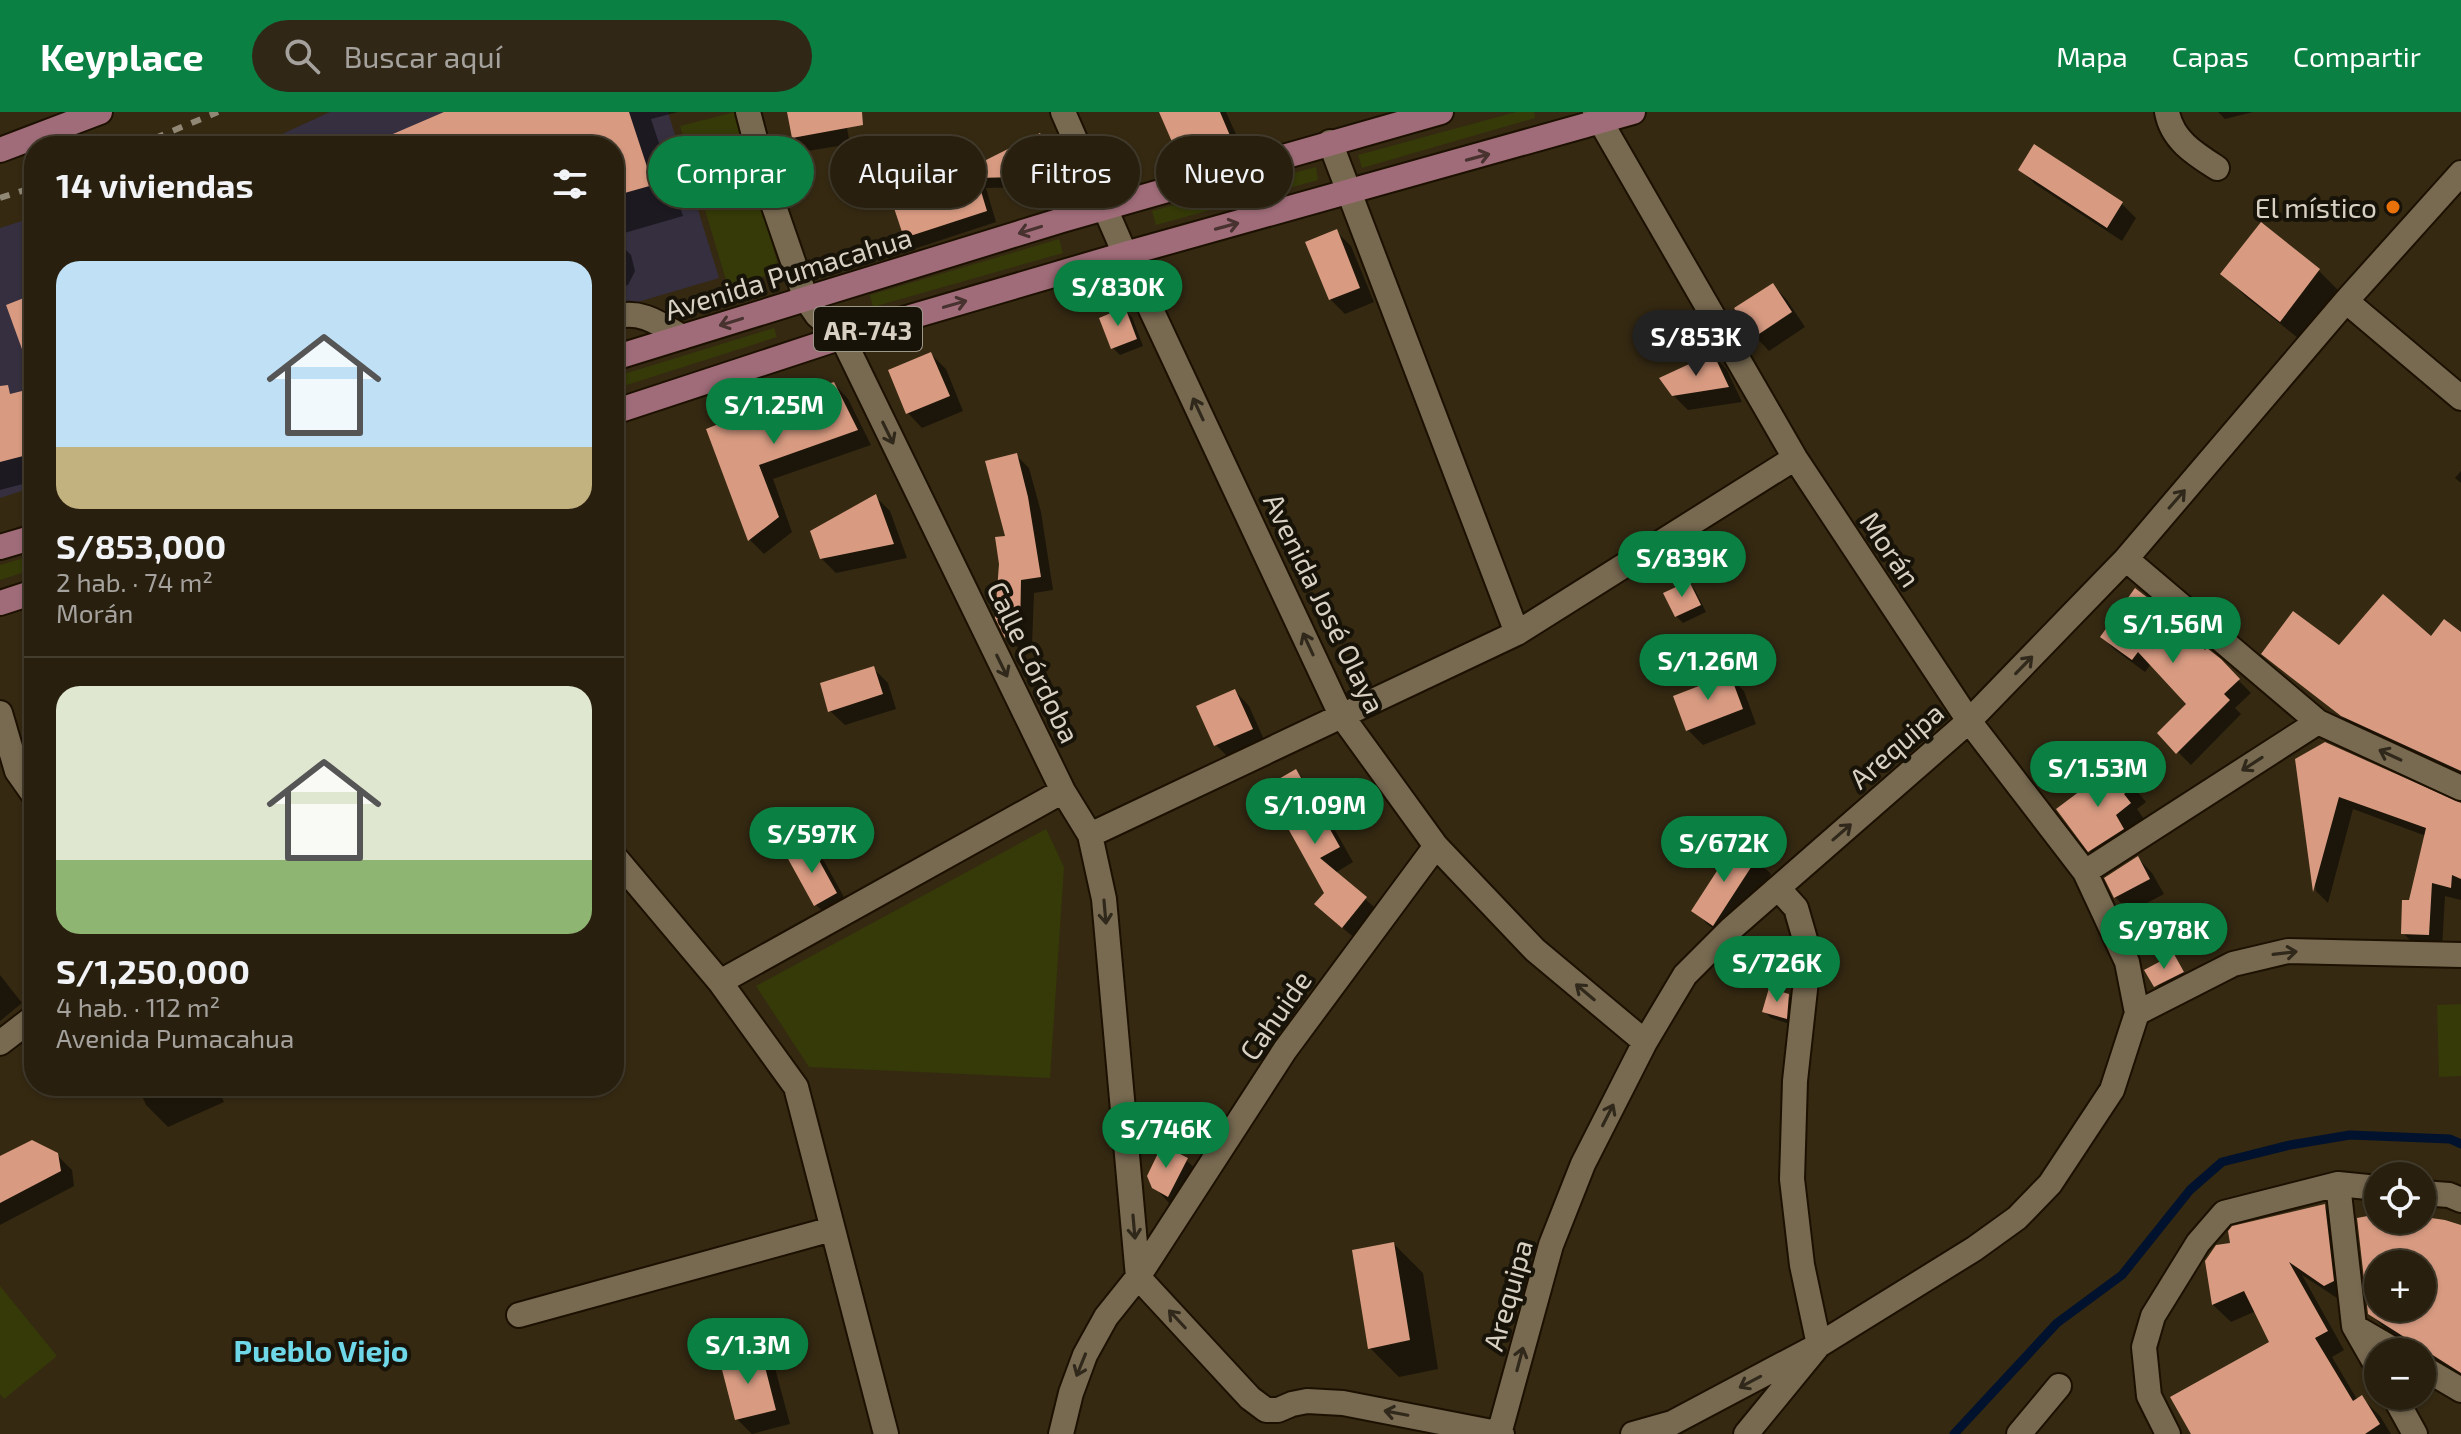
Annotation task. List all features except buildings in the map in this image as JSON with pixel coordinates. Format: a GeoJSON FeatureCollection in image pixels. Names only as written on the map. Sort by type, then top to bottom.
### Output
{"type":"FeatureCollection","features":[{"type":"Feature","properties":{"kind":"main road"},"geometry":{"type":"LineString","coordinates":[[37,136],[100,112]]}},
{"type":"Feature","properties":{"kind":"main road","name":"Avenida Pumacahua"},"geometry":{"type":"LineString","coordinates":[[1140,198],[1441,112]]}},
{"type":"Feature","properties":{"kind":"main road","name":"AR-743"},"geometry":{"type":"LineString","coordinates":[[624,409],[842,337],[1598,117],[1633,112]]}},
{"type":"Feature","properties":{"kind":"main road"},"geometry":{"type":"LineString","coordinates":[[0,150],[24,141]]}},
{"type":"Feature","properties":{"kind":"main road","name":"Avenida Pumacahua"},"geometry":{"type":"LineString","coordinates":[[624,355],[1105,208]]}},
{"type":"Feature","properties":{"kind":"main road"},"geometry":{"type":"LineString","coordinates":[[0,547],[24,540]]}},
{"type":"Feature","properties":{"kind":"main road"},"geometry":{"type":"LineString","coordinates":[[0,603],[24,595]]}},
{"type":"Feature","properties":{"kind":"street","name":"Calle Córdoba"},"geometry":{"type":"LineString","coordinates":[[748,112],[769,192],[806,299],[817,315],[842,337],[1063,791],[1090,835],[1104,899],[1138,1277]]}},
{"type":"Feature","properties":{"kind":"street","name":"Avenida José Olaya"},"geometry":{"type":"LineString","coordinates":[[1063,112],[1074,136]]}},
{"type":"Feature","properties":{"kind":"street"},"geometry":{"type":"LineString","coordinates":[[2167,112],[2169,122],[2186,148],[2217,168]]}},
{"type":"Feature","properties":{"kind":"street","name":"Morán"},"geometry":{"type":"LineString","coordinates":[[1598,117],[1795,458],[1969,721],[2085,872],[2127,962],[2137,1013]]}},
{"type":"Feature","properties":{"kind":"street"},"geometry":{"type":"LineString","coordinates":[[1330,142],[1517,633]]}},
{"type":"Feature","properties":{"kind":"street","name":"Arequipa"},"geometry":{"type":"LineString","coordinates":[[1500,1434],[1551,1245],[1583,1164],[1645,1042],[1685,975],[1731,929],[1969,721],[2126,559],[2346,301],[2461,173]]}},
{"type":"Feature","properties":{"kind":"street","name":"Avenida José Olaya"},"geometry":{"type":"LineString","coordinates":[[1105,208],[1341,715],[1436,846],[1535,950],[1645,1042]]}},
{"type":"Feature","properties":{"kind":"street"},"geometry":{"type":"LineString","coordinates":[[2346,301],[2461,398]]}},
{"type":"Feature","properties":{"kind":"street"},"geometry":{"type":"LineString","coordinates":[[624,315],[646,316],[682,337]]}},
{"type":"Feature","properties":{"kind":"street"},"geometry":{"type":"LineString","coordinates":[[1090,835],[1517,633],[1795,458]]}},
{"type":"Feature","properties":{"kind":"street"},"geometry":{"type":"LineString","coordinates":[[2126,559],[2318,722],[2461,788]]}},
{"type":"Feature","properties":{"kind":"street"},"geometry":{"type":"LineString","coordinates":[[0,713],[17,771],[24,781]]}},
{"type":"Feature","properties":{"kind":"street"},"geometry":{"type":"LineString","coordinates":[[2085,872],[2318,722]]}},
{"type":"Feature","properties":{"kind":"street"},"geometry":{"type":"LineString","coordinates":[[720,982],[1063,791]]}},
{"type":"Feature","properties":{"kind":"street","name":"Cahuide"},"geometry":{"type":"LineString","coordinates":[[1061,1434],[1085,1355],[1106,1317],[1138,1277],[1285,1050],[1436,846]]}},
{"type":"Feature","properties":{"kind":"street"},"geometry":{"type":"LineString","coordinates":[[624,868],[720,982],[796,1087],[886,1434]]}},
{"type":"Feature","properties":{"kind":"street"},"geometry":{"type":"LineString","coordinates":[[1778,888],[1796,908],[1809,953],[1795,1081],[1792,1179],[1802,1265],[1819,1345]]}},
{"type":"Feature","properties":{"kind":"street"},"geometry":{"type":"LineString","coordinates":[[1633,1434],[1672,1423],[1819,1345],[1974,1249],[2017,1218],[2050,1184],[2112,1090],[2137,1013],[2233,964],[2288,951],[2461,955]]}},
{"type":"Feature","properties":{"kind":"street"},"geometry":{"type":"LineString","coordinates":[[0,1043],[24,1025]]}},
{"type":"Feature","properties":{"kind":"street"},"geometry":{"type":"LineString","coordinates":[[2338,1184],[2354,1326],[2364,1344]]}},
{"type":"Feature","properties":{"kind":"street"},"geometry":{"type":"LineString","coordinates":[[2168,1434],[2149,1396],[2144,1347],[2153,1316],[2198,1243],[2224,1213],[2338,1184],[2364,1187]]}},
{"type":"Feature","properties":{"kind":"street"},"geometry":{"type":"LineString","coordinates":[[2436,1194],[2461,1200]]}},
{"type":"Feature","properties":{"kind":"street"},"geometry":{"type":"LineString","coordinates":[[519,1315],[832,1229]]}},
{"type":"Feature","properties":{"kind":"street"},"geometry":{"type":"LineString","coordinates":[[1138,1277],[1250,1398],[1266,1410],[1278,1410],[1307,1401],[1343,1403],[1500,1434]]}},
{"type":"Feature","properties":{"kind":"street"},"geometry":{"type":"LineString","coordinates":[[2354,1326],[2374,1338]]}},
{"type":"Feature","properties":{"kind":"street"},"geometry":{"type":"LineString","coordinates":[[1746,1434],[1819,1345]]}},
{"type":"Feature","properties":{"kind":"street"},"geometry":{"type":"LineString","coordinates":[[2436,1375],[2461,1390]]}},
{"type":"Feature","properties":{"kind":"street"},"geometry":{"type":"LineString","coordinates":[[2019,1434],[2059,1386]]}},
{"type":"Feature","properties":{"kind":"street"},"geometry":{"type":"LineString","coordinates":[[2402,1410],[2415,1434]]}},
{"type":"Feature","properties":{"kind":"shaded area"},"geometry":{"type":"Polygon","coordinates":[[[330,112],[668,112],[675,136],[648,136],[648,208],[697,208],[719,278],[624,306],[624,136],[278,136],[330,112]]]}},
{"type":"Feature","properties":{"kind":"shaded area"},"geometry":{"type":"Polygon","coordinates":[[[24,220],[24,490],[0,498],[0,228],[24,220]]]}},
{"type":"Feature","properties":{"kind":"green space"},"geometry":{"type":"Polygon","coordinates":[[[735,112],[742,136],[683,136],[680,126],[735,112]]]}},
{"type":"Feature","properties":{"kind":"green space"},"geometry":{"type":"Polygon","coordinates":[[[1516,112],[1534,112],[1535,118],[1362,168],[1358,155],[1516,112]]]}},
{"type":"Feature","properties":{"kind":"green space"},"geometry":{"type":"Polygon","coordinates":[[[1316,167],[1318,180],[1293,187],[1293,173],[1316,167]]]}},
{"type":"Feature","properties":{"kind":"green space"},"geometry":{"type":"Polygon","coordinates":[[[704,208],[762,208],[780,272],[728,287],[704,208]]]}},
{"type":"Feature","properties":{"kind":"green space"},"geometry":{"type":"Polygon","coordinates":[[[1163,208],[1217,208],[1156,225],[1152,211],[1163,208]]]}},
{"type":"Feature","properties":{"kind":"green space"},"geometry":{"type":"Polygon","coordinates":[[[1059,239],[1063,253],[873,307],[870,295],[1059,239]]]}},
{"type":"Feature","properties":{"kind":"green space"},"geometry":{"type":"Polygon","coordinates":[[[774,328],[777,337],[624,386],[624,374],[774,328]]]}},
{"type":"Feature","properties":{"kind":"green space"},"geometry":{"type":"Polygon","coordinates":[[[24,558],[24,572],[0,580],[0,565],[24,558]]]}},
{"type":"Feature","properties":{"kind":"green space"},"geometry":{"type":"Polygon","coordinates":[[[1046,829],[1064,867],[1050,1078],[809,1067],[756,986],[1046,829]]]}},
{"type":"Feature","properties":{"kind":"green space"},"geometry":{"type":"Polygon","coordinates":[[[2461,1004],[2461,1076],[2439,1077],[2437,1005],[2461,1004]]]}},
{"type":"Feature","properties":{"kind":"green space"},"geometry":{"type":"Polygon","coordinates":[[[0,1286],[57,1356],[4,1399],[0,1394],[0,1286]]]}},
{"type":"Feature","properties":{"kind":"waterway"},"geometry":{"type":"LineString","coordinates":[[1954,1434],[2057,1323],[2122,1275],[2190,1190],[2222,1162],[2290,1145],[2350,1135],[2450,1139],[2461,1144]]}},
{"type":"Feature","properties":{"kind":"railway"},"geometry":{"type":"LineString","coordinates":[[160,136],[218,112]]}},
{"type":"Feature","properties":{"kind":"railway"},"geometry":{"type":"LineString","coordinates":[[0,198],[24,190]]}},
{"type":"Feature","properties":{"kind":"place","name":"El místico"},"geometry":{"type":"Point","coordinates":[2393,207]}},
{"type":"Feature","properties":{"kind":"district","name":"Pueblo Viejo"},"geometry":{"type":"Point","coordinates":[321,1350]}}]}
